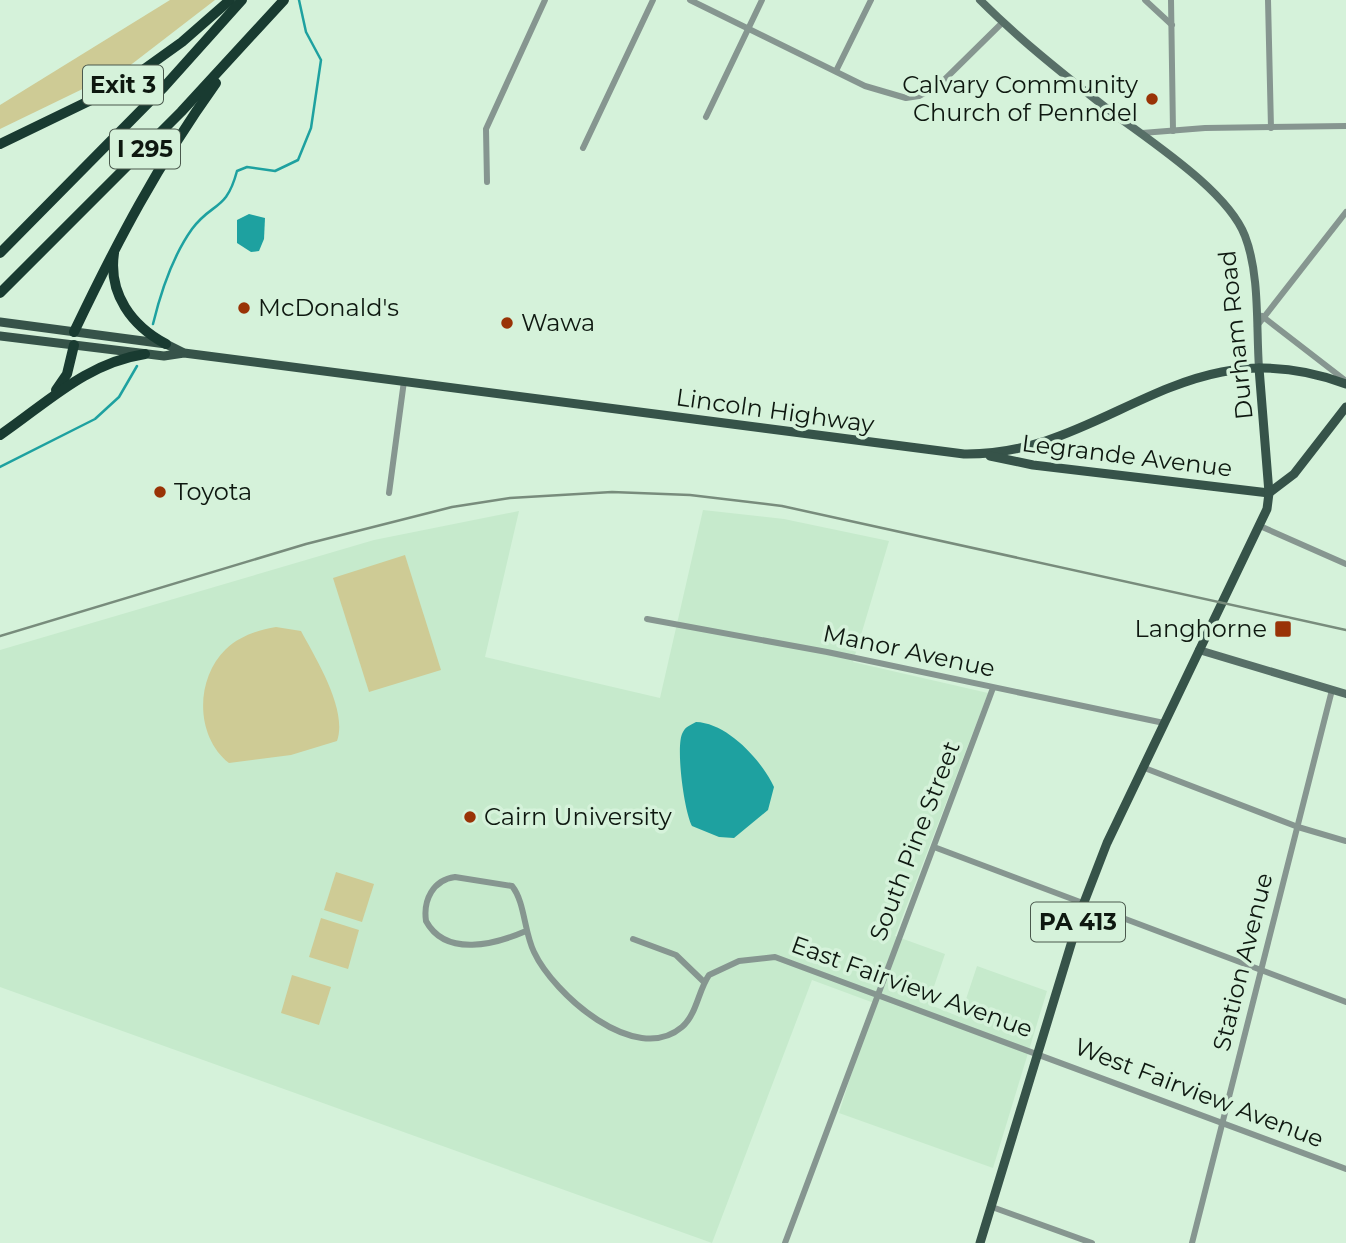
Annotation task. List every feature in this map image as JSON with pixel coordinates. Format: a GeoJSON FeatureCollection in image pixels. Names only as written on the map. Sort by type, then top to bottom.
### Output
{"type":"FeatureCollection","features":[{"type":"Feature","properties":{"kind":"highway","name":"Exit 3"},"geometry":{"type":"LineString","coordinates":[[0,144],[77,110],[122,85],[182,42],[229,0]]}},
{"type":"Feature","properties":{"kind":"highway","name":"I 295"},"geometry":{"type":"LineString","coordinates":[[0,253],[145,108],[242,0]]}},
{"type":"Feature","properties":{"kind":"highway","name":"I 295"},"geometry":{"type":"LineString","coordinates":[[0,293],[129,166],[284,0]]}},
{"type":"Feature","properties":{"kind":"highway"},"geometry":{"type":"LineString","coordinates":[[74,332],[116,245],[171,146],[243,46]]}},
{"type":"Feature","properties":{"kind":"highway"},"geometry":{"type":"LineString","coordinates":[[116,245],[114,278],[123,306],[140,327],[166,344]]}},
{"type":"Feature","properties":{"kind":"highway"},"geometry":{"type":"LineString","coordinates":[[50,397],[67,374],[74,345]]}},
{"type":"Feature","properties":{"kind":"highway"},"geometry":{"type":"LineString","coordinates":[[0,435],[50,397],[106,363],[145,354]]}},
{"type":"Feature","properties":{"kind":"main road","name":"Durham Road"},"geometry":{"type":"LineString","coordinates":[[980,0],[1003,22],[1210,189],[1234,215],[1248,248],[1269,494]]}},
{"type":"Feature","properties":{"kind":"main road"},"geometry":{"type":"LineString","coordinates":[[0,322],[166,344],[184,353]]}},
{"type":"Feature","properties":{"kind":"main road"},"geometry":{"type":"LineString","coordinates":[[74,332],[74,345]]}},
{"type":"Feature","properties":{"kind":"main road"},"geometry":{"type":"LineString","coordinates":[[0,336],[164,356],[184,353]]}},
{"type":"Feature","properties":{"kind":"main road","name":"Lincoln Highway"},"geometry":{"type":"LineString","coordinates":[[184,353],[932,451],[981,454],[1047,440],[1196,377],[1259,368],[1304,372],[1346,383]]}},
{"type":"Feature","properties":{"kind":"main road"},"geometry":{"type":"LineString","coordinates":[[1269,494],[1294,474],[1346,407]]}},
{"type":"Feature","properties":{"kind":"main road","name":"Legrande Avenue"},"geometry":{"type":"LineString","coordinates":[[981,454],[1033,465],[1269,494]]}},
{"type":"Feature","properties":{"kind":"main road","name":"PA 413"},"geometry":{"type":"LineString","coordinates":[[981,1243],[1083,905],[1107,843],[1260,526],[1267,509],[1269,494]]}},
{"type":"Feature","properties":{"kind":"main road"},"geometry":{"type":"LineString","coordinates":[[1199,650],[1346,694]]}},
{"type":"Feature","properties":{"kind":"street"},"geometry":{"type":"LineString","coordinates":[[487,182],[486,129],[545,0]]}},
{"type":"Feature","properties":{"kind":"street"},"geometry":{"type":"LineString","coordinates":[[583,148],[653,0]]}},
{"type":"Feature","properties":{"kind":"street"},"geometry":{"type":"LineString","coordinates":[[690,0],[882,93],[897,97],[919,96],[939,85],[1003,22]]}},
{"type":"Feature","properties":{"kind":"street"},"geometry":{"type":"LineString","coordinates":[[706,117],[762,0]]}},
{"type":"Feature","properties":{"kind":"street"},"geometry":{"type":"LineString","coordinates":[[836,71],[871,0]]}},
{"type":"Feature","properties":{"kind":"street"},"geometry":{"type":"LineString","coordinates":[[1144,0],[1172,24]]}},
{"type":"Feature","properties":{"kind":"street"},"geometry":{"type":"LineString","coordinates":[[1171,0],[1173,131]]}},
{"type":"Feature","properties":{"kind":"street"},"geometry":{"type":"LineString","coordinates":[[1268,0],[1271,128]]}},
{"type":"Feature","properties":{"kind":"street"},"geometry":{"type":"LineString","coordinates":[[1140,134],[1346,126]]}},
{"type":"Feature","properties":{"kind":"street"},"geometry":{"type":"LineString","coordinates":[[1256,328],[1346,212]]}},
{"type":"Feature","properties":{"kind":"street"},"geometry":{"type":"LineString","coordinates":[[1255,310],[1346,383]]}},
{"type":"Feature","properties":{"kind":"street"},"geometry":{"type":"LineString","coordinates":[[389,493],[404,381]]}},
{"type":"Feature","properties":{"kind":"street"},"geometry":{"type":"LineString","coordinates":[[1260,526],[1346,564]]}},
{"type":"Feature","properties":{"kind":"street","name":"Manor Avenue"},"geometry":{"type":"LineString","coordinates":[[647,619],[828,652],[1164,723]]}},
{"type":"Feature","properties":{"kind":"street","name":"South Pine Street"},"geometry":{"type":"LineString","coordinates":[[785,1243],[993,688]]}},
{"type":"Feature","properties":{"kind":"street","name":"Station Avenue"},"geometry":{"type":"LineString","coordinates":[[1192,1243],[1332,690]]}},
{"type":"Feature","properties":{"kind":"street"},"geometry":{"type":"LineString","coordinates":[[1143,767],[1298,827],[1346,841]]}},
{"type":"Feature","properties":{"kind":"street"},"geometry":{"type":"LineString","coordinates":[[934,847],[1346,1002]]}},
{"type":"Feature","properties":{"kind":"street"},"geometry":{"type":"LineString","coordinates":[[526,931],[499,941],[470,945],[436,934],[426,921],[428,899],[435,886],[446,878],[455,877],[514,888],[526,931],[545,972],[571,1002],[609,1026],[634,1034],[665,1036],[683,1026],[690,1017],[704,982],[676,955],[633,939]]}},
{"type":"Feature","properties":{"kind":"street","name":"East Fairview Avenue"},"geometry":{"type":"LineString","coordinates":[[704,982],[719,969],[755,958],[775,957],[1038,1054]]}},
{"type":"Feature","properties":{"kind":"street","name":"West Fairview Avenue"},"geometry":{"type":"LineString","coordinates":[[1038,1054],[1346,1169]]}},
{"type":"Feature","properties":{"kind":"street"},"geometry":{"type":"LineString","coordinates":[[992,1207],[1092,1243]]}},
{"type":"Feature","properties":{"kind":"shaded area"},"geometry":{"type":"Polygon","coordinates":[[[170,0],[215,0],[128,67],[0,129],[0,105],[170,0]]]}},
{"type":"Feature","properties":{"kind":"shaded area","name":"Cairn University"},"geometry":{"type":"Polygon","coordinates":[[[703,510],[784,519],[889,541],[853,662],[988,693],[895,936],[945,954],[928,1004],[960,1017],[977,966],[1047,991],[993,1168],[839,1113],[874,1003],[812,980],[712,1243],[0,987],[0,650],[374,540],[519,511],[485,657],[660,698],[703,510]]]}},
{"type":"Feature","properties":{"kind":"shaded area"},"geometry":{"type":"Polygon","coordinates":[[[405,555],[441,670],[369,692],[333,578],[405,555]]]}},
{"type":"Feature","properties":{"kind":"shaded area"},"geometry":{"type":"Polygon","coordinates":[[[276,627],[301,631],[315,656],[329,685],[338,715],[337,741],[291,755],[229,763],[218,752],[205,723],[204,691],[209,676],[216,661],[231,644],[249,634],[276,627]]]}},
{"type":"Feature","properties":{"kind":"shaded area"},"geometry":{"type":"Polygon","coordinates":[[[336,872],[374,884],[362,922],[324,910],[336,872]]]}},
{"type":"Feature","properties":{"kind":"shaded area"},"geometry":{"type":"Polygon","coordinates":[[[321,918],[359,930],[348,969],[309,957],[321,918]]]}},
{"type":"Feature","properties":{"kind":"shaded area"},"geometry":{"type":"Polygon","coordinates":[[[292,975],[331,987],[319,1025],[281,1013],[292,975]]]}},
{"type":"Feature","properties":{"kind":"water"},"geometry":{"type":"Polygon","coordinates":[[[249,214],[265,218],[264,239],[259,251],[251,252],[237,243],[237,220],[249,214]]]}},
{"type":"Feature","properties":{"kind":"water"},"geometry":{"type":"Polygon","coordinates":[[[696,722],[708,724],[732,736],[752,755],[774,787],[768,810],[734,838],[719,837],[692,826],[689,818],[681,778],[680,750],[683,732],[696,722]]]}},
{"type":"Feature","properties":{"kind":"waterway"},"geometry":{"type":"LineString","coordinates":[[153,324],[179,251],[192,229],[223,200],[237,171],[247,167],[275,171],[298,160],[311,128],[321,60],[306,32],[299,0]]}},
{"type":"Feature","properties":{"kind":"waterway"},"geometry":{"type":"LineString","coordinates":[[0,467],[95,419],[119,397],[137,366]]}},
{"type":"Feature","properties":{"kind":"railway"},"geometry":{"type":"LineString","coordinates":[[0,636],[306,544],[452,507],[510,498],[612,492],[690,495],[782,506],[1346,630]]}},
{"type":"Feature","properties":{"kind":"place","name":"Calvary Community Church of Penndel"},"geometry":{"type":"Point","coordinates":[1152,99]}},
{"type":"Feature","properties":{"kind":"place","name":"McDonald's"},"geometry":{"type":"Point","coordinates":[244,308]}},
{"type":"Feature","properties":{"kind":"place","name":"Wawa"},"geometry":{"type":"Point","coordinates":[507,323]}},
{"type":"Feature","properties":{"kind":"place","name":"Toyota"},"geometry":{"type":"Point","coordinates":[160,492]}},
{"type":"Feature","properties":{"kind":"place","name":"Langhorne"},"geometry":{"type":"Point","coordinates":[1283,629]}},
{"type":"Feature","properties":{"kind":"place","name":"Cairn University"},"geometry":{"type":"Point","coordinates":[470,817]}}]}
